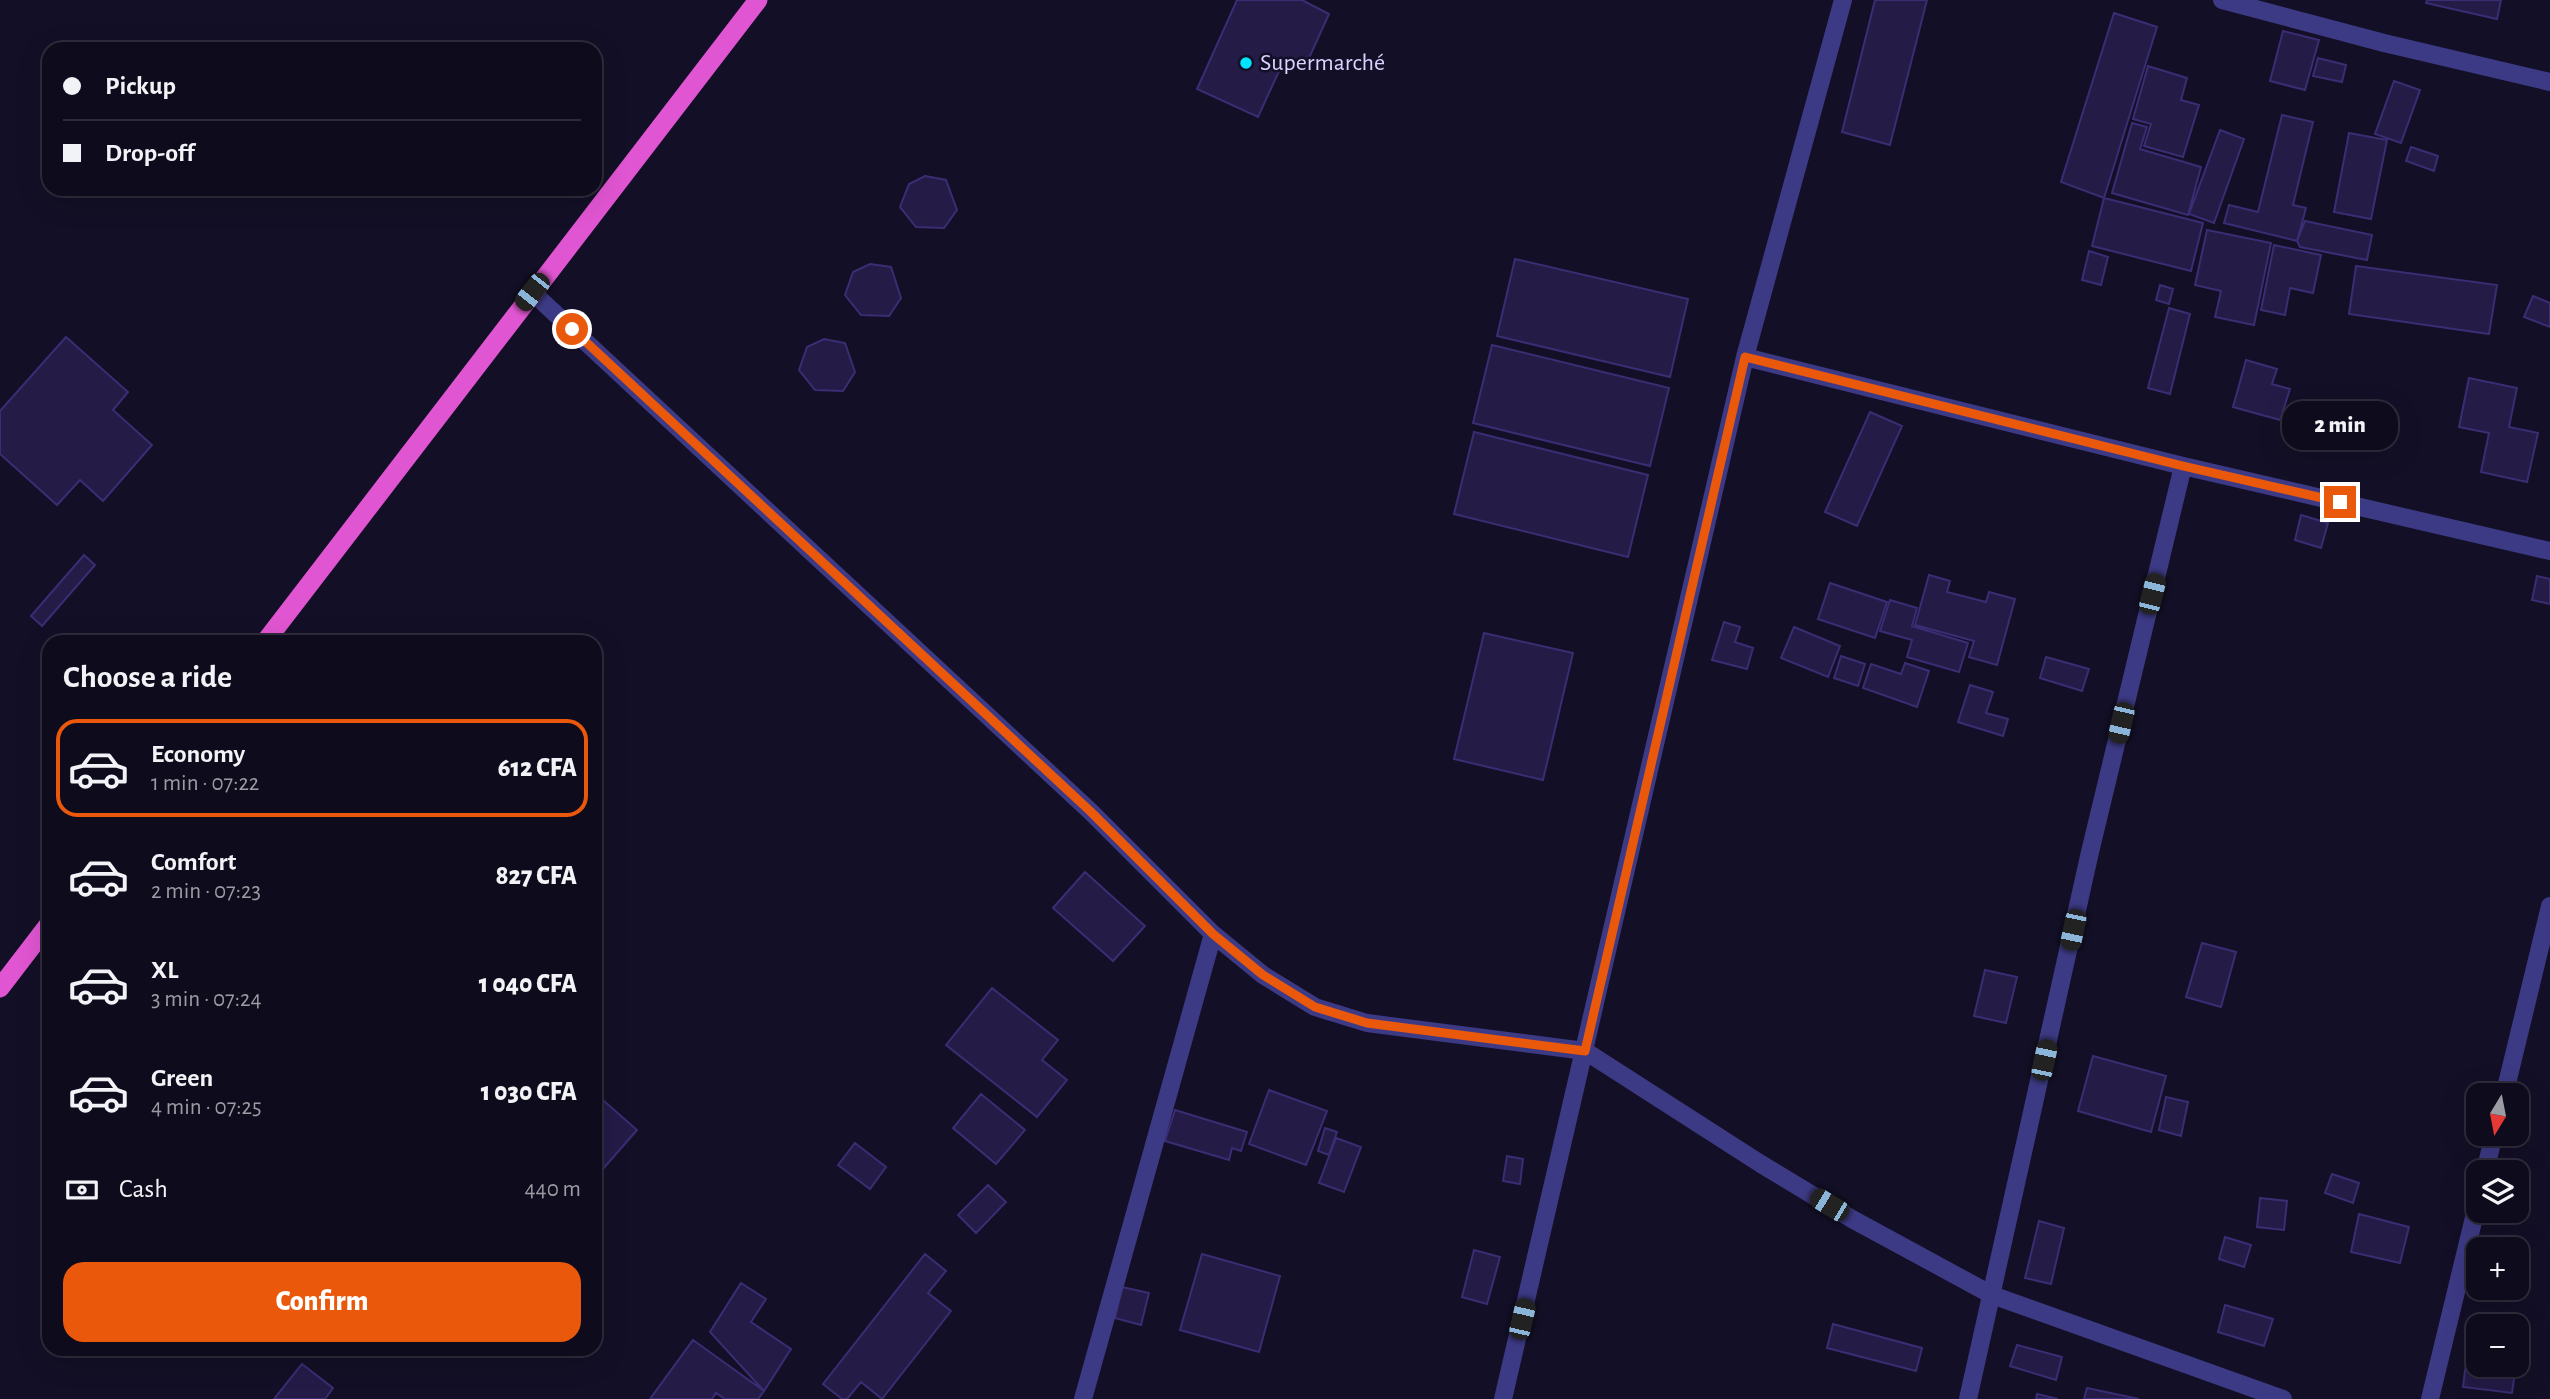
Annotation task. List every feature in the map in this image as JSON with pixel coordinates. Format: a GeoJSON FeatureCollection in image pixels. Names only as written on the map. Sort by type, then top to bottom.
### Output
{"type":"FeatureCollection","features":[{"type":"Feature","properties":{"kind":"highway"},"geometry":{"type":"LineString","coordinates":[[270,635],[758,0]]}},
{"type":"Feature","properties":{"kind":"highway"},"geometry":{"type":"LineString","coordinates":[[0,988],[42,933]]}},
{"type":"Feature","properties":{"kind":"street"},"geometry":{"type":"LineString","coordinates":[[1503,1399],[1745,357],[1843,0]]}},
{"type":"Feature","properties":{"kind":"street"},"geometry":{"type":"LineString","coordinates":[[2222,0],[2384,43],[2550,82]]}},
{"type":"Feature","properties":{"kind":"street"},"geometry":{"type":"LineString","coordinates":[[532,292],[1090,811],[1213,934],[1263,975],[1304,1001],[1367,1023],[1585,1051],[1760,1164],[1852,1219],[1992,1295],[2283,1399]]}},
{"type":"Feature","properties":{"kind":"street"},"geometry":{"type":"LineString","coordinates":[[1745,357],[2183,466],[2550,551]]}},
{"type":"Feature","properties":{"kind":"street"},"geometry":{"type":"LineString","coordinates":[[1968,1399],[2090,852],[2183,466]]}},
{"type":"Feature","properties":{"kind":"street"},"geometry":{"type":"LineString","coordinates":[[2507,1083],[2550,906]]}},
{"type":"Feature","properties":{"kind":"street"},"geometry":{"type":"LineString","coordinates":[[1083,1399],[1213,934]]}},
{"type":"Feature","properties":{"kind":"street"},"geometry":{"type":"LineString","coordinates":[[2430,1399],[2473,1223]]}},
{"type":"Feature","properties":{"kind":"building","name":"Supermarché"},"geometry":{"type":"Polygon","coordinates":[[[1237,0],[1302,0],[1329,14],[1305,67],[1285,58],[1258,117],[1197,89],[1237,0]]]}},
{"type":"Feature","properties":{"kind":"building"},"geometry":{"type":"Polygon","coordinates":[[[1875,0],[1927,0],[1890,145],[1842,132],[1875,0]]]}},
{"type":"Feature","properties":{"kind":"building"},"geometry":{"type":"Polygon","coordinates":[[[2427,0],[2501,0],[2497,19],[2426,3],[2427,0]]]}},
{"type":"Feature","properties":{"kind":"building"},"geometry":{"type":"Polygon","coordinates":[[[2114,13],[2157,27],[2104,198],[2061,182],[2114,13]]]}},
{"type":"Feature","properties":{"kind":"building"},"geometry":{"type":"Polygon","coordinates":[[[2283,31],[2319,40],[2305,90],[2270,81],[2283,31]]]}},
{"type":"Feature","properties":{"kind":"building"},"geometry":{"type":"Polygon","coordinates":[[[2318,58],[2346,65],[2342,82],[2313,76],[2318,58]]]}},
{"type":"Feature","properties":{"kind":"building"},"geometry":{"type":"Polygon","coordinates":[[[2148,66],[2187,78],[2181,100],[2199,105],[2183,157],[2144,146],[2151,124],[2133,119],[2148,66]]]}},
{"type":"Feature","properties":{"kind":"building"},"geometry":{"type":"Polygon","coordinates":[[[2394,81],[2420,90],[2401,143],[2375,134],[2394,81]]]}},
{"type":"Feature","properties":{"kind":"building"},"geometry":{"type":"Polygon","coordinates":[[[2282,115],[2313,122],[2293,205],[2306,208],[2297,241],[2224,223],[2229,205],[2258,212],[2282,115]]]}},
{"type":"Feature","properties":{"kind":"building"},"geometry":{"type":"Polygon","coordinates":[[[2132,123],[2147,127],[2140,149],[2201,167],[2188,215],[2112,193],[2132,123]]]}},
{"type":"Feature","properties":{"kind":"building"},"geometry":{"type":"Polygon","coordinates":[[[2220,130],[2244,139],[2214,223],[2189,214],[2220,130]]]}},
{"type":"Feature","properties":{"kind":"building"},"geometry":{"type":"Polygon","coordinates":[[[2349,133],[2387,140],[2371,219],[2334,212],[2349,133]]]}},
{"type":"Feature","properties":{"kind":"building"},"geometry":{"type":"Polygon","coordinates":[[[2411,147],[2438,156],[2434,171],[2406,161],[2411,147]]]}},
{"type":"Feature","properties":{"kind":"building"},"geometry":{"type":"Polygon","coordinates":[[[925,176],[946,180],[957,210],[944,228],[916,227],[900,207],[909,184],[925,176]]]}},
{"type":"Feature","properties":{"kind":"building"},"geometry":{"type":"Polygon","coordinates":[[[2104,198],[2203,223],[2191,271],[2092,246],[2104,198]]]}},
{"type":"Feature","properties":{"kind":"building"},"geometry":{"type":"Polygon","coordinates":[[[2305,221],[2372,235],[2367,260],[2300,247],[2297,241],[2305,221]]]}},
{"type":"Feature","properties":{"kind":"building"},"geometry":{"type":"Polygon","coordinates":[[[2207,230],[2271,243],[2254,325],[2215,317],[2221,291],[2195,285],[2207,230]]]}},
{"type":"Feature","properties":{"kind":"building"},"geometry":{"type":"Polygon","coordinates":[[[2274,245],[2321,255],[2313,293],[2290,288],[2285,315],[2261,310],[2274,245]]]}},
{"type":"Feature","properties":{"kind":"building"},"geometry":{"type":"Polygon","coordinates":[[[2089,251],[2108,257],[2101,285],[2082,280],[2089,251]]]}},
{"type":"Feature","properties":{"kind":"building"},"geometry":{"type":"Polygon","coordinates":[[[1515,259],[1688,299],[1670,377],[1497,336],[1515,259]]]}},
{"type":"Feature","properties":{"kind":"building"},"geometry":{"type":"Polygon","coordinates":[[[870,264],[891,267],[901,298],[889,316],[861,315],[845,295],[853,272],[870,264]]]}},
{"type":"Feature","properties":{"kind":"building"},"geometry":{"type":"Polygon","coordinates":[[[2356,266],[2497,285],[2489,334],[2349,314],[2356,266]]]}},
{"type":"Feature","properties":{"kind":"building"},"geometry":{"type":"Polygon","coordinates":[[[2160,285],[2173,289],[2169,304],[2156,300],[2160,285]]]}},
{"type":"Feature","properties":{"kind":"building"},"geometry":{"type":"Polygon","coordinates":[[[2533,296],[2550,303],[2550,327],[2524,317],[2533,296]]]}},
{"type":"Feature","properties":{"kind":"building"},"geometry":{"type":"Polygon","coordinates":[[[2169,308],[2190,314],[2170,394],[2148,388],[2169,308]]]}},
{"type":"Feature","properties":{"kind":"building"},"geometry":{"type":"Polygon","coordinates":[[[66,337],[128,392],[113,410],[152,445],[103,501],[80,480],[57,505],[0,454],[0,411],[66,337]]]}},
{"type":"Feature","properties":{"kind":"building"},"geometry":{"type":"Polygon","coordinates":[[[824,339],[845,343],[855,372],[843,391],[815,390],[799,370],[807,347],[824,339]]]}},
{"type":"Feature","properties":{"kind":"building"},"geometry":{"type":"Polygon","coordinates":[[[1492,345],[1669,388],[1650,466],[1473,423],[1492,345]]]}},
{"type":"Feature","properties":{"kind":"building"},"geometry":{"type":"Polygon","coordinates":[[[2246,360],[2277,369],[2272,384],[2290,389],[2280,420],[2233,407],[2246,360]]]}},
{"type":"Feature","properties":{"kind":"building"},"geometry":{"type":"Polygon","coordinates":[[[2469,378],[2517,388],[2509,427],[2538,433],[2527,482],[2481,472],[2489,433],[2459,427],[2469,378]]]}},
{"type":"Feature","properties":{"kind":"building"},"geometry":{"type":"Polygon","coordinates":[[[1870,412],[1902,426],[1857,526],[1825,512],[1870,412]]]}},
{"type":"Feature","properties":{"kind":"building"},"geometry":{"type":"Polygon","coordinates":[[[1474,432],[1648,475],[1628,557],[1454,514],[1474,432]]]}},
{"type":"Feature","properties":{"kind":"building"},"geometry":{"type":"Polygon","coordinates":[[[2301,515],[2328,523],[2321,548],[2295,540],[2301,515]]]}},
{"type":"Feature","properties":{"kind":"building"},"geometry":{"type":"Polygon","coordinates":[[[84,555],[95,565],[42,626],[31,616],[84,555]]]}},
{"type":"Feature","properties":{"kind":"building"},"geometry":{"type":"Polygon","coordinates":[[[1929,575],[1950,581],[1947,592],[1986,602],[1989,592],[2015,599],[1997,665],[1969,657],[1974,641],[1915,625],[1929,575]]]}},
{"type":"Feature","properties":{"kind":"building"},"geometry":{"type":"Polygon","coordinates":[[[2537,576],[2550,579],[2550,604],[2532,600],[2537,576]]]}},
{"type":"Feature","properties":{"kind":"building"},"geometry":{"type":"Polygon","coordinates":[[[1830,583],[1887,602],[1875,638],[1818,619],[1830,583]]]}},
{"type":"Feature","properties":{"kind":"building"},"geometry":{"type":"Polygon","coordinates":[[[1890,600],[1917,608],[1912,626],[1968,643],[1959,672],[1907,657],[1912,640],[1880,631],[1890,600]]]}},
{"type":"Feature","properties":{"kind":"building"},"geometry":{"type":"Polygon","coordinates":[[[1724,622],[1740,627],[1735,642],[1753,648],[1747,669],[1712,660],[1724,622]]]}},
{"type":"Feature","properties":{"kind":"building"},"geometry":{"type":"Polygon","coordinates":[[[1794,627],[1840,646],[1828,677],[1781,658],[1794,627]]]}},
{"type":"Feature","properties":{"kind":"building"},"geometry":{"type":"Polygon","coordinates":[[[1484,633],[1573,653],[1543,780],[1454,759],[1484,633]]]}},
{"type":"Feature","properties":{"kind":"building"},"geometry":{"type":"Polygon","coordinates":[[[1841,656],[1865,664],[1858,686],[1834,678],[1841,656]]]}},
{"type":"Feature","properties":{"kind":"building"},"geometry":{"type":"Polygon","coordinates":[[[2046,657],[2089,669],[2082,691],[2040,678],[2046,657]]]}},
{"type":"Feature","properties":{"kind":"building"},"geometry":{"type":"Polygon","coordinates":[[[1905,663],[1929,671],[1917,707],[1863,688],[1871,664],[1901,674],[1905,663]]]}},
{"type":"Feature","properties":{"kind":"building"},"geometry":{"type":"Polygon","coordinates":[[[1970,685],[1993,692],[1986,713],[2008,719],[2003,736],[1958,722],[1970,685]]]}},
{"type":"Feature","properties":{"kind":"building"},"geometry":{"type":"Polygon","coordinates":[[[1085,872],[1145,926],[1113,961],[1053,908],[1085,872]]]}},
{"type":"Feature","properties":{"kind":"building"},"geometry":{"type":"Polygon","coordinates":[[[2202,943],[2236,952],[2221,1007],[2186,997],[2202,943]]]}},
{"type":"Feature","properties":{"kind":"building"},"geometry":{"type":"Polygon","coordinates":[[[1985,970],[2017,977],[2006,1023],[1974,1016],[1985,970]]]}},
{"type":"Feature","properties":{"kind":"building"},"geometry":{"type":"Polygon","coordinates":[[[992,988],[1058,1040],[1042,1060],[1067,1080],[1037,1117],[946,1045],[992,988]]]}},
{"type":"Feature","properties":{"kind":"building"},"geometry":{"type":"Polygon","coordinates":[[[2093,1056],[2166,1076],[2151,1132],[2078,1111],[2093,1056]]]}},
{"type":"Feature","properties":{"kind":"building"},"geometry":{"type":"Polygon","coordinates":[[[1269,1090],[1327,1111],[1306,1165],[1249,1144],[1269,1090]]]}},
{"type":"Feature","properties":{"kind":"building"},"geometry":{"type":"Polygon","coordinates":[[[981,1094],[1025,1130],[996,1164],[953,1128],[981,1094]]]}},
{"type":"Feature","properties":{"kind":"building"},"geometry":{"type":"Polygon","coordinates":[[[2166,1097],[2188,1102],[2181,1136],[2159,1130],[2166,1097]]]}},
{"type":"Feature","properties":{"kind":"building"},"geometry":{"type":"Polygon","coordinates":[[[602,1099],[637,1130],[602,1170],[602,1099]]]}},
{"type":"Feature","properties":{"kind":"building"},"geometry":{"type":"Polygon","coordinates":[[[1175,1110],[1247,1132],[1241,1151],[1232,1148],[1229,1160],[1165,1141],[1175,1110]]]}},
{"type":"Feature","properties":{"kind":"building"},"geometry":{"type":"Polygon","coordinates":[[[1325,1128],[1337,1132],[1329,1155],[1318,1151],[1325,1128]]]}},
{"type":"Feature","properties":{"kind":"building"},"geometry":{"type":"Polygon","coordinates":[[[1336,1138],[1361,1147],[1344,1192],[1319,1183],[1336,1138]]]}},
{"type":"Feature","properties":{"kind":"building"},"geometry":{"type":"Polygon","coordinates":[[[855,1143],[886,1167],[870,1189],[838,1165],[855,1143]]]}},
{"type":"Feature","properties":{"kind":"building"},"geometry":{"type":"Polygon","coordinates":[[[1507,1156],[1523,1159],[1520,1184],[1503,1181],[1507,1156]]]}},
{"type":"Feature","properties":{"kind":"building"},"geometry":{"type":"Polygon","coordinates":[[[2332,1174],[2359,1183],[2353,1203],[2325,1193],[2332,1174]]]}},
{"type":"Feature","properties":{"kind":"building"},"geometry":{"type":"Polygon","coordinates":[[[988,1185],[1006,1202],[976,1233],[958,1215],[988,1185]]]}},
{"type":"Feature","properties":{"kind":"building"},"geometry":{"type":"Polygon","coordinates":[[[2260,1198],[2287,1201],[2284,1230],[2257,1227],[2260,1198]]]}},
{"type":"Feature","properties":{"kind":"building"},"geometry":{"type":"Polygon","coordinates":[[[2359,1214],[2409,1227],[2400,1263],[2351,1252],[2359,1214]]]}},
{"type":"Feature","properties":{"kind":"building"},"geometry":{"type":"Polygon","coordinates":[[[2039,1221],[2064,1228],[2051,1284],[2025,1278],[2039,1221]]]}},
{"type":"Feature","properties":{"kind":"building"},"geometry":{"type":"Polygon","coordinates":[[[2225,1237],[2251,1245],[2244,1267],[2219,1259],[2225,1237]]]}},
{"type":"Feature","properties":{"kind":"building"},"geometry":{"type":"Polygon","coordinates":[[[1474,1250],[1500,1257],[1487,1304],[1462,1297],[1474,1250]]]}},
{"type":"Feature","properties":{"kind":"building"},"geometry":{"type":"Polygon","coordinates":[[[925,1254],[946,1271],[928,1293],[951,1311],[882,1399],[861,1382],[847,1399],[842,1399],[823,1384],[925,1254]]]}},
{"type":"Feature","properties":{"kind":"building"},"geometry":{"type":"Polygon","coordinates":[[[1202,1254],[1280,1276],[1259,1352],[1180,1330],[1202,1254]]]}},
{"type":"Feature","properties":{"kind":"building"},"geometry":{"type":"Polygon","coordinates":[[[741,1283],[766,1299],[751,1322],[791,1349],[764,1391],[710,1332],[741,1283]]]}},
{"type":"Feature","properties":{"kind":"building"},"geometry":{"type":"Polygon","coordinates":[[[1122,1287],[1149,1293],[1141,1325],[1115,1318],[1122,1287]]]}},
{"type":"Feature","properties":{"kind":"building"},"geometry":{"type":"Polygon","coordinates":[[[2225,1305],[2273,1319],[2264,1346],[2218,1332],[2225,1305]]]}},
{"type":"Feature","properties":{"kind":"building"},"geometry":{"type":"Polygon","coordinates":[[[1833,1324],[1922,1348],[1916,1371],[1827,1348],[1833,1324]]]}},
{"type":"Feature","properties":{"kind":"building"},"geometry":{"type":"Polygon","coordinates":[[[693,1340],[764,1391],[758,1399],[725,1399],[716,1393],[712,1399],[650,1399],[693,1340]]]}},
{"type":"Feature","properties":{"kind":"building"},"geometry":{"type":"Polygon","coordinates":[[[2017,1345],[2062,1357],[2056,1380],[2010,1366],[2017,1345]]]}},
{"type":"Feature","properties":{"kind":"building"},"geometry":{"type":"Polygon","coordinates":[[[2466,1363],[2466,1377],[2514,1377],[2512,1393],[2463,1387],[2466,1363]]]}},
{"type":"Feature","properties":{"kind":"building"},"geometry":{"type":"Polygon","coordinates":[[[302,1364],[333,1388],[325,1399],[274,1399],[302,1364]]]}},
{"type":"Feature","properties":{"kind":"building"},"geometry":{"type":"Polygon","coordinates":[[[2087,1388],[2139,1399],[2084,1399],[2087,1388]]]}},
{"type":"Feature","properties":{"kind":"building"},"geometry":{"type":"Polygon","coordinates":[[[2037,1394],[2058,1399],[2036,1399],[2037,1394]]]}},
{"type":"Feature","properties":{"kind":"place","name":"Supermarché"},"geometry":{"type":"Point","coordinates":[1246,63]}},
{"type":"Feature","properties":{"kind":"route"},"geometry":{"type":"LineString","coordinates":[[572,329],[1090,811],[1213,934],[1263,975],[1315,1007],[1367,1023],[1585,1051],[1745,357],[2183,466],[2340,502]]}}]}
